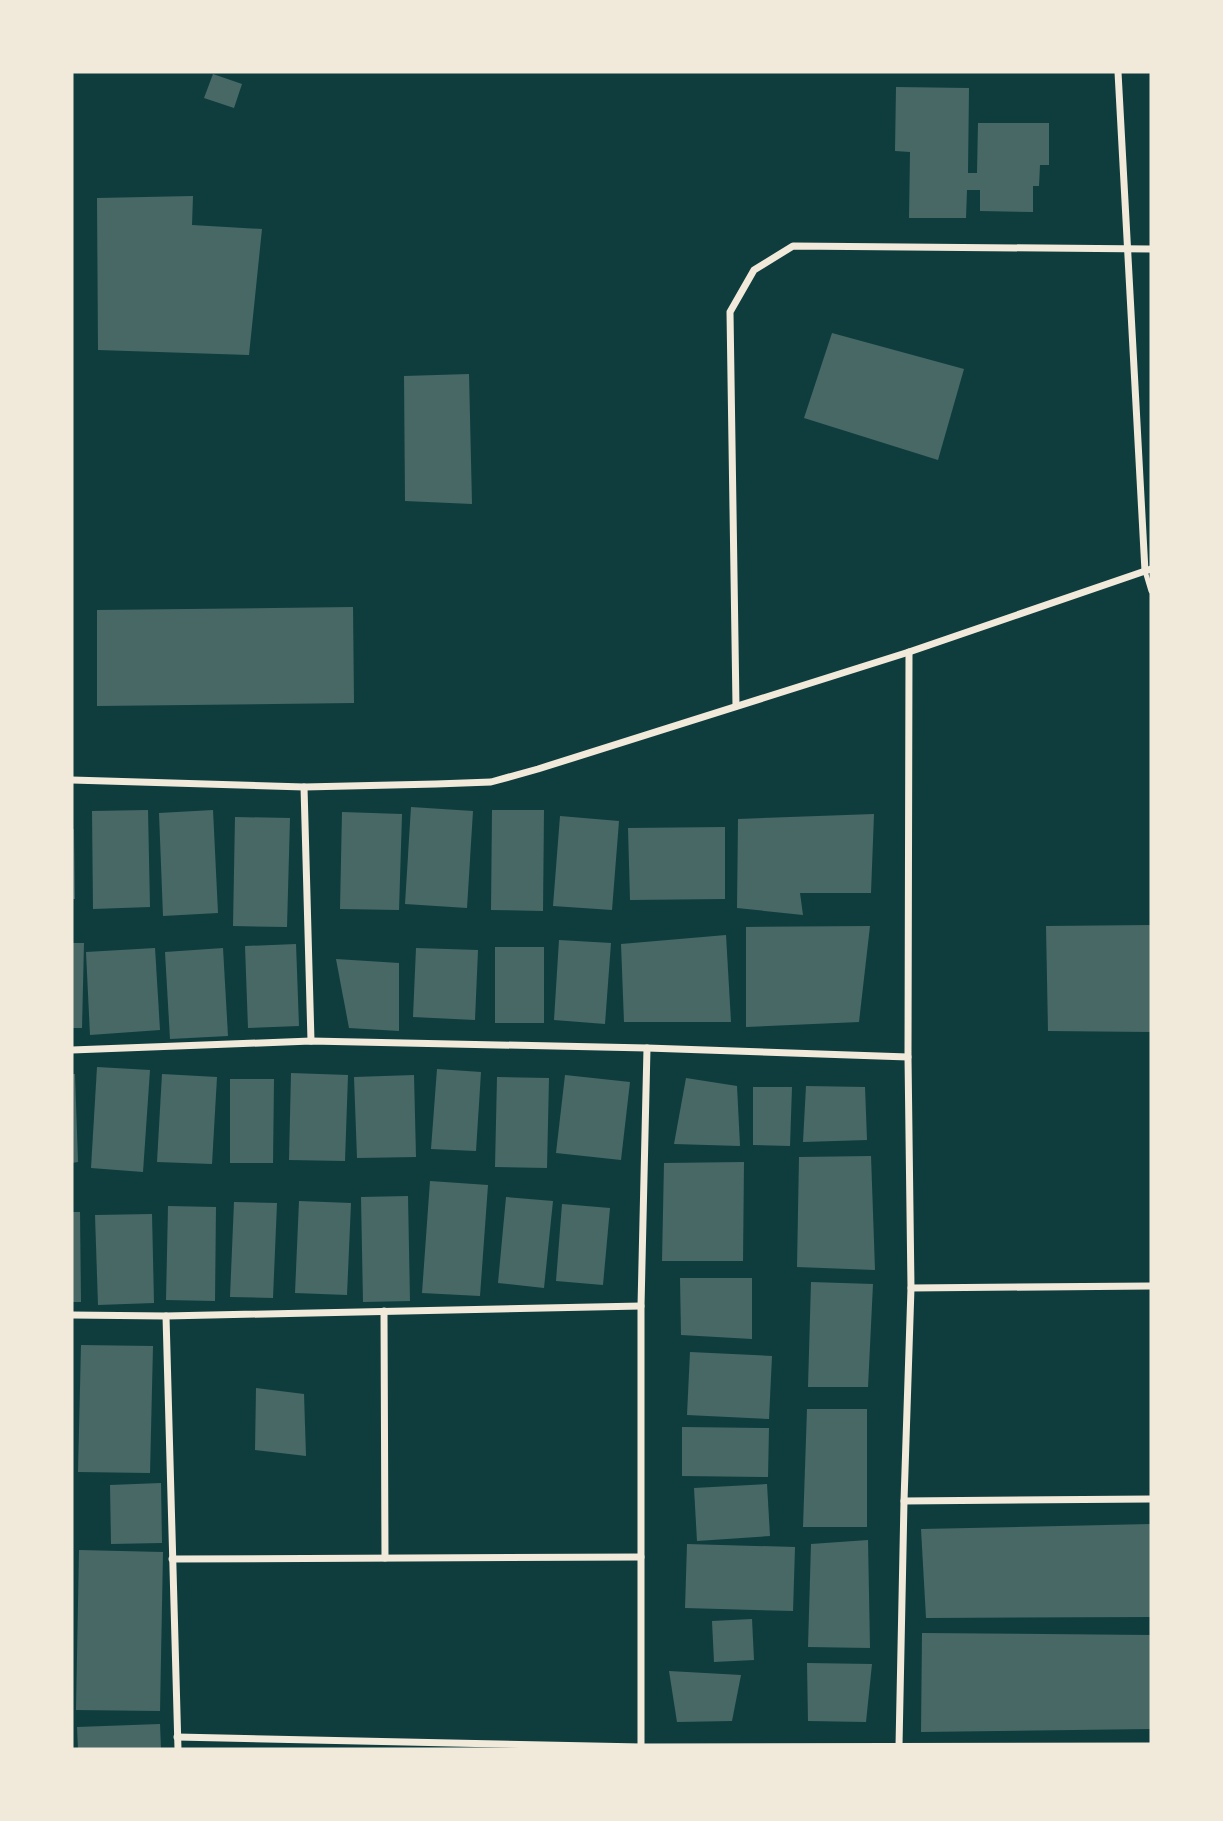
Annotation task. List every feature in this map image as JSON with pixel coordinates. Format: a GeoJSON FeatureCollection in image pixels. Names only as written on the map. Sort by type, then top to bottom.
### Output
{"type":"FeatureCollection","features":[{"type":"Feature","properties":{"kind":"street"},"geometry":{"type":"LineString","coordinates":[[72,780],[304,787],[491,782],[909,652],[1148,570],[1118,72]]}},
{"type":"Feature","properties":{"kind":"street"},"geometry":{"type":"LineString","coordinates":[[736,706],[730,312],[754,270],[793,246],[1151,248]]}},
{"type":"Feature","properties":{"kind":"street"},"geometry":{"type":"LineString","coordinates":[[899,1746],[911,1288],[908,1057],[909,652]]}},
{"type":"Feature","properties":{"kind":"street"},"geometry":{"type":"LineString","coordinates":[[304,787],[311,1041]]}},
{"type":"Feature","properties":{"kind":"street"},"geometry":{"type":"LineString","coordinates":[[72,1050],[311,1041],[908,1057]]}},
{"type":"Feature","properties":{"kind":"street"},"geometry":{"type":"LineString","coordinates":[[641,1747],[641,1306],[647,1048]]}},
{"type":"Feature","properties":{"kind":"street"},"geometry":{"type":"LineString","coordinates":[[911,1288],[1151,1286]]}},
{"type":"Feature","properties":{"kind":"street"},"geometry":{"type":"LineString","coordinates":[[72,1315],[641,1306]]}},
{"type":"Feature","properties":{"kind":"street"},"geometry":{"type":"LineString","coordinates":[[383,1311],[385,1558]]}},
{"type":"Feature","properties":{"kind":"street"},"geometry":{"type":"LineString","coordinates":[[166,1315],[178,1749]]}},
{"type":"Feature","properties":{"kind":"street"},"geometry":{"type":"LineString","coordinates":[[904,1501],[1151,1499]]}},
{"type":"Feature","properties":{"kind":"street"},"geometry":{"type":"LineString","coordinates":[[173,1559],[641,1557]]}},
{"type":"Feature","properties":{"kind":"street"},"geometry":{"type":"LineString","coordinates":[[177,1737],[641,1747],[1151,1746]]}},
{"type":"Feature","properties":{"kind":"lane"},"geometry":{"type":"LineString","coordinates":[[1148,570],[1151,591]]}},
{"type":"Feature","properties":{"kind":"building"},"geometry":{"type":"Polygon","coordinates":[[[213,74],[242,84],[234,108],[204,98],[213,74]]]}},
{"type":"Feature","properties":{"kind":"building"},"geometry":{"type":"Polygon","coordinates":[[[896,87],[969,88],[968,173],[977,173],[978,123],[1049,123],[1049,165],[1040,165],[1039,186],[1033,186],[1033,212],[980,211],[980,190],[967,190],[966,218],[909,218],[910,152],[895,151],[896,87]]]}},
{"type":"Feature","properties":{"kind":"building"},"geometry":{"type":"Polygon","coordinates":[[[193,196],[192,225],[262,229],[249,355],[98,350],[97,198],[193,196]]]}},
{"type":"Feature","properties":{"kind":"building"},"geometry":{"type":"Polygon","coordinates":[[[832,333],[964,369],[938,460],[804,418],[832,333]]]}},
{"type":"Feature","properties":{"kind":"building"},"geometry":{"type":"Polygon","coordinates":[[[469,374],[472,504],[405,501],[404,376],[469,374]]]}},
{"type":"Feature","properties":{"kind":"building"},"geometry":{"type":"Polygon","coordinates":[[[353,607],[354,703],[97,706],[97,610],[353,607]]]}},
{"type":"Feature","properties":{"kind":"building"},"geometry":{"type":"Polygon","coordinates":[[[411,807],[473,811],[467,908],[405,904],[411,807]]]}},
{"type":"Feature","properties":{"kind":"building"},"geometry":{"type":"Polygon","coordinates":[[[148,810],[150,907],[93,909],[92,811],[148,810]]]}},
{"type":"Feature","properties":{"kind":"building"},"geometry":{"type":"Polygon","coordinates":[[[213,810],[218,913],[163,916],[159,813],[213,810]]]}},
{"type":"Feature","properties":{"kind":"building"},"geometry":{"type":"Polygon","coordinates":[[[492,810],[544,810],[543,911],[491,910],[492,810]]]}},
{"type":"Feature","properties":{"kind":"building"},"geometry":{"type":"Polygon","coordinates":[[[342,812],[402,814],[399,910],[340,909],[342,812]]]}},
{"type":"Feature","properties":{"kind":"building"},"geometry":{"type":"Polygon","coordinates":[[[874,814],[871,893],[800,893],[803,915],[737,908],[738,819],[874,814]]]}},
{"type":"Feature","properties":{"kind":"building"},"geometry":{"type":"Polygon","coordinates":[[[560,816],[619,821],[612,910],[553,906],[560,816]]]}},
{"type":"Feature","properties":{"kind":"building"},"geometry":{"type":"Polygon","coordinates":[[[235,817],[290,818],[287,927],[233,926],[235,817]]]}},
{"type":"Feature","properties":{"kind":"building"},"geometry":{"type":"Polygon","coordinates":[[[725,827],[725,899],[630,900],[628,828],[725,827]]]}},
{"type":"Feature","properties":{"kind":"building"},"geometry":{"type":"Polygon","coordinates":[[[74,829],[75,899],[72,899],[74,829]]]}},
{"type":"Feature","properties":{"kind":"building"},"geometry":{"type":"Polygon","coordinates":[[[1151,925],[1151,1032],[1048,1031],[1046,926],[1151,925]]]}},
{"type":"Feature","properties":{"kind":"building"},"geometry":{"type":"Polygon","coordinates":[[[870,926],[859,1022],[746,1027],[746,927],[870,926]]]}},
{"type":"Feature","properties":{"kind":"building"},"geometry":{"type":"Polygon","coordinates":[[[726,935],[731,1022],[624,1022],[621,944],[726,935]]]}},
{"type":"Feature","properties":{"kind":"building"},"geometry":{"type":"Polygon","coordinates":[[[559,940],[611,943],[605,1024],[554,1020],[559,940]]]}},
{"type":"Feature","properties":{"kind":"building"},"geometry":{"type":"Polygon","coordinates":[[[72,943],[84,943],[82,1028],[72,1028],[72,943]]]}},
{"type":"Feature","properties":{"kind":"building"},"geometry":{"type":"Polygon","coordinates":[[[296,944],[299,1026],[248,1028],[245,946],[296,944]]]}},
{"type":"Feature","properties":{"kind":"building"},"geometry":{"type":"Polygon","coordinates":[[[495,947],[544,947],[544,1023],[495,1023],[495,947]]]}},
{"type":"Feature","properties":{"kind":"building"},"geometry":{"type":"Polygon","coordinates":[[[155,948],[160,1030],[90,1035],[86,952],[155,948]]]}},
{"type":"Feature","properties":{"kind":"building"},"geometry":{"type":"Polygon","coordinates":[[[223,948],[228,1036],[170,1039],[165,952],[223,948]]]}},
{"type":"Feature","properties":{"kind":"building"},"geometry":{"type":"Polygon","coordinates":[[[416,948],[478,950],[475,1020],[413,1017],[416,948]]]}},
{"type":"Feature","properties":{"kind":"building"},"geometry":{"type":"Polygon","coordinates":[[[336,959],[399,963],[399,1031],[349,1028],[336,959]]]}},
{"type":"Feature","properties":{"kind":"building"},"geometry":{"type":"Polygon","coordinates":[[[97,1067],[150,1070],[143,1172],[91,1168],[97,1067]]]}},
{"type":"Feature","properties":{"kind":"building"},"geometry":{"type":"Polygon","coordinates":[[[437,1069],[481,1072],[476,1151],[431,1149],[437,1069]]]}},
{"type":"Feature","properties":{"kind":"building"},"geometry":{"type":"Polygon","coordinates":[[[291,1073],[348,1075],[345,1161],[289,1160],[291,1073]]]}},
{"type":"Feature","properties":{"kind":"building"},"geometry":{"type":"Polygon","coordinates":[[[72,1074],[75,1074],[78,1162],[72,1163],[72,1074]]]}},
{"type":"Feature","properties":{"kind":"building"},"geometry":{"type":"Polygon","coordinates":[[[162,1074],[217,1077],[212,1164],[157,1162],[162,1074]]]}},
{"type":"Feature","properties":{"kind":"building"},"geometry":{"type":"Polygon","coordinates":[[[414,1075],[416,1157],[357,1158],[354,1077],[414,1075]]]}},
{"type":"Feature","properties":{"kind":"building"},"geometry":{"type":"Polygon","coordinates":[[[565,1075],[630,1082],[621,1160],[556,1153],[565,1075]]]}},
{"type":"Feature","properties":{"kind":"building"},"geometry":{"type":"Polygon","coordinates":[[[497,1077],[549,1078],[547,1168],[495,1167],[497,1077]]]}},
{"type":"Feature","properties":{"kind":"building"},"geometry":{"type":"Polygon","coordinates":[[[686,1078],[737,1086],[740,1146],[674,1144],[686,1078]]]}},
{"type":"Feature","properties":{"kind":"building"},"geometry":{"type":"Polygon","coordinates":[[[230,1079],[274,1079],[273,1163],[230,1163],[230,1079]]]}},
{"type":"Feature","properties":{"kind":"building"},"geometry":{"type":"Polygon","coordinates":[[[806,1086],[865,1087],[867,1140],[803,1142],[806,1086]]]}},
{"type":"Feature","properties":{"kind":"building"},"geometry":{"type":"Polygon","coordinates":[[[753,1087],[792,1087],[790,1146],[753,1145],[753,1087]]]}},
{"type":"Feature","properties":{"kind":"building"},"geometry":{"type":"Polygon","coordinates":[[[871,1156],[875,1270],[797,1267],[799,1157],[871,1156]]]}},
{"type":"Feature","properties":{"kind":"building"},"geometry":{"type":"Polygon","coordinates":[[[744,1162],[743,1261],[662,1261],[664,1163],[744,1162]]]}},
{"type":"Feature","properties":{"kind":"building"},"geometry":{"type":"Polygon","coordinates":[[[430,1181],[488,1185],[480,1296],[422,1293],[430,1181]]]}},
{"type":"Feature","properties":{"kind":"building"},"geometry":{"type":"Polygon","coordinates":[[[408,1196],[410,1301],[363,1302],[361,1197],[408,1196]]]}},
{"type":"Feature","properties":{"kind":"building"},"geometry":{"type":"Polygon","coordinates":[[[506,1197],[553,1201],[544,1288],[498,1283],[506,1197]]]}},
{"type":"Feature","properties":{"kind":"building"},"geometry":{"type":"Polygon","coordinates":[[[299,1201],[351,1203],[347,1295],[295,1293],[299,1201]]]}},
{"type":"Feature","properties":{"kind":"building"},"geometry":{"type":"Polygon","coordinates":[[[234,1202],[277,1203],[273,1298],[230,1297],[234,1202]]]}},
{"type":"Feature","properties":{"kind":"building"},"geometry":{"type":"Polygon","coordinates":[[[562,1204],[610,1208],[603,1285],[556,1281],[562,1204]]]}},
{"type":"Feature","properties":{"kind":"building"},"geometry":{"type":"Polygon","coordinates":[[[168,1206],[216,1207],[215,1301],[166,1300],[168,1206]]]}},
{"type":"Feature","properties":{"kind":"building"},"geometry":{"type":"Polygon","coordinates":[[[72,1212],[80,1212],[81,1302],[72,1302],[72,1212]]]}},
{"type":"Feature","properties":{"kind":"building"},"geometry":{"type":"Polygon","coordinates":[[[152,1214],[154,1303],[98,1305],[95,1215],[152,1214]]]}},
{"type":"Feature","properties":{"kind":"building"},"geometry":{"type":"Polygon","coordinates":[[[680,1278],[752,1278],[752,1339],[681,1335],[680,1278]]]}},
{"type":"Feature","properties":{"kind":"building"},"geometry":{"type":"Polygon","coordinates":[[[811,1282],[873,1284],[868,1387],[808,1387],[811,1282]]]}},
{"type":"Feature","properties":{"kind":"building"},"geometry":{"type":"Polygon","coordinates":[[[81,1345],[153,1346],[150,1473],[78,1472],[81,1345]]]}},
{"type":"Feature","properties":{"kind":"building"},"geometry":{"type":"Polygon","coordinates":[[[690,1352],[772,1356],[769,1419],[687,1415],[690,1352]]]}},
{"type":"Feature","properties":{"kind":"building"},"geometry":{"type":"Polygon","coordinates":[[[256,1388],[304,1394],[306,1456],[255,1450],[256,1388]]]}},
{"type":"Feature","properties":{"kind":"building"},"geometry":{"type":"Polygon","coordinates":[[[807,1409],[867,1409],[867,1527],[803,1527],[807,1409]]]}},
{"type":"Feature","properties":{"kind":"building"},"geometry":{"type":"Polygon","coordinates":[[[682,1427],[769,1428],[768,1477],[682,1476],[682,1427]]]}},
{"type":"Feature","properties":{"kind":"building"},"geometry":{"type":"Polygon","coordinates":[[[161,1483],[162,1543],[111,1544],[110,1485],[161,1483]]]}},
{"type":"Feature","properties":{"kind":"building"},"geometry":{"type":"Polygon","coordinates":[[[767,1484],[770,1536],[697,1541],[694,1488],[767,1484]]]}},
{"type":"Feature","properties":{"kind":"building"},"geometry":{"type":"Polygon","coordinates":[[[1151,1524],[1151,1617],[926,1618],[921,1529],[1151,1524]]]}},
{"type":"Feature","properties":{"kind":"building"},"geometry":{"type":"Polygon","coordinates":[[[868,1540],[870,1648],[808,1647],[811,1544],[868,1540]]]}},
{"type":"Feature","properties":{"kind":"building"},"geometry":{"type":"Polygon","coordinates":[[[687,1544],[795,1547],[793,1611],[685,1608],[687,1544]]]}},
{"type":"Feature","properties":{"kind":"building"},"geometry":{"type":"Polygon","coordinates":[[[79,1550],[163,1552],[160,1711],[76,1710],[79,1550]]]}},
{"type":"Feature","properties":{"kind":"building"},"geometry":{"type":"Polygon","coordinates":[[[752,1619],[754,1660],[714,1662],[712,1621],[752,1619]]]}},
{"type":"Feature","properties":{"kind":"building"},"geometry":{"type":"Polygon","coordinates":[[[922,1633],[1151,1635],[1151,1729],[921,1732],[922,1633]]]}},
{"type":"Feature","properties":{"kind":"building"},"geometry":{"type":"Polygon","coordinates":[[[807,1663],[872,1664],[866,1722],[808,1721],[807,1663]]]}},
{"type":"Feature","properties":{"kind":"building"},"geometry":{"type":"Polygon","coordinates":[[[669,1671],[741,1675],[732,1721],[677,1722],[669,1671]]]}},
{"type":"Feature","properties":{"kind":"building"},"geometry":{"type":"Polygon","coordinates":[[[160,1724],[161,1749],[78,1749],[77,1727],[160,1724]]]}}]}
